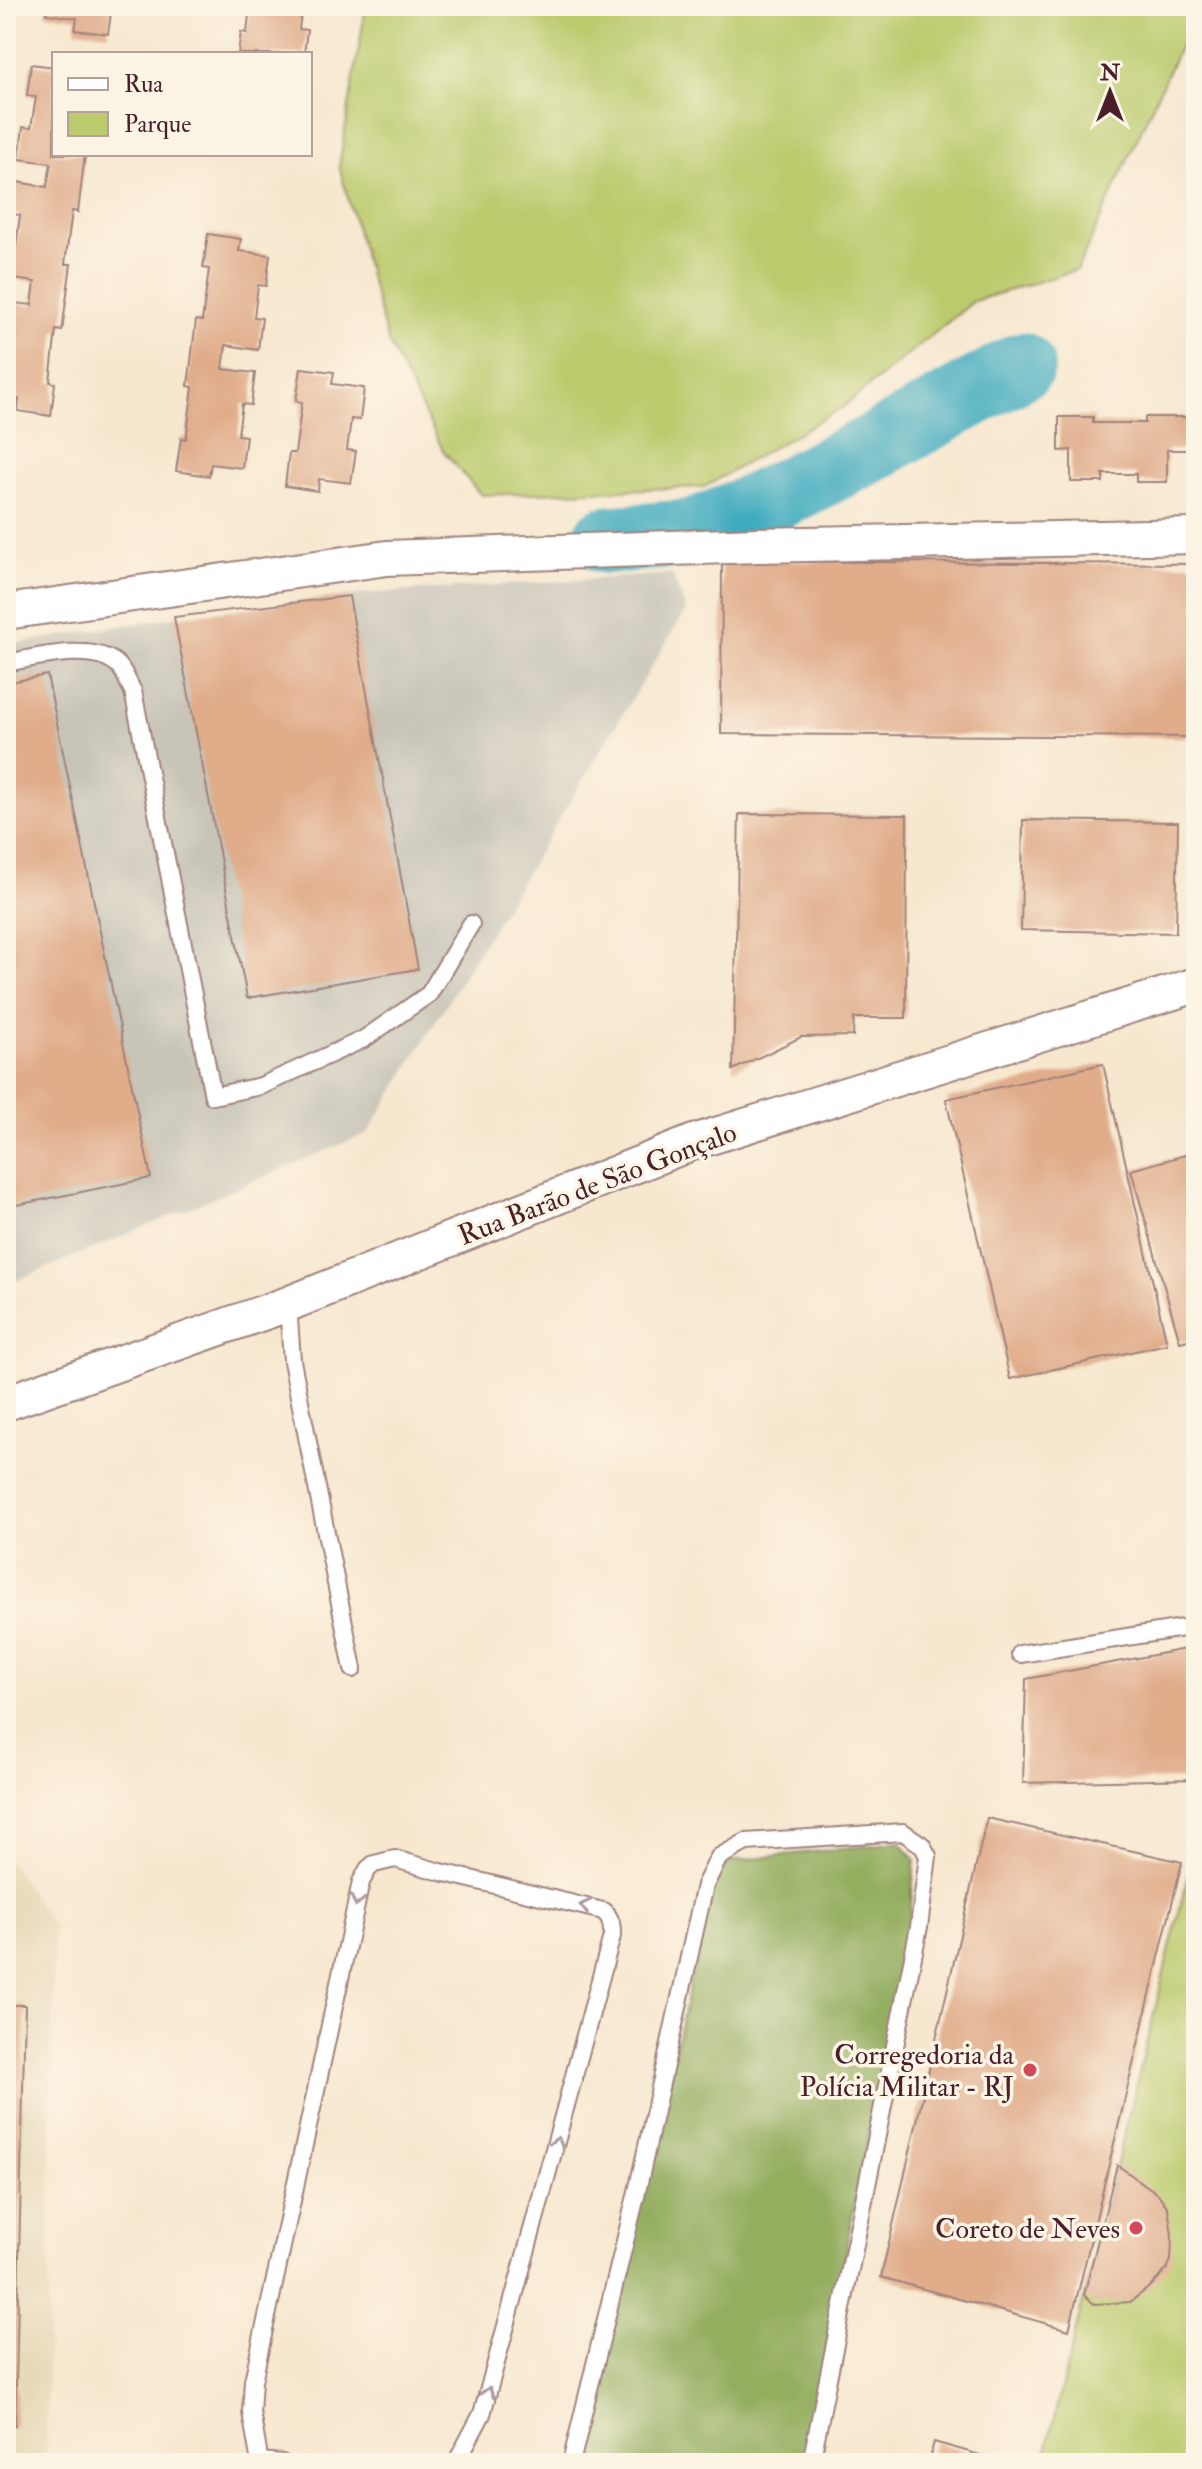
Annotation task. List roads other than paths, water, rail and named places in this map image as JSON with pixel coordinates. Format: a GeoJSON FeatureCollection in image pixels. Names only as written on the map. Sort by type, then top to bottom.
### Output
{"type":"FeatureCollection","features":[{"type":"Feature","properties":{"kind":"street"},"geometry":{"type":"LineString","coordinates":[[6,612],[387,558],[758,545],[1196,536]]}},
{"type":"Feature","properties":{"kind":"street","name":"Rua Barão de São Gonçalo"},"geometry":{"type":"LineString","coordinates":[[6,1403],[288,1304],[694,1142],[1196,985]]}},
{"type":"Feature","properties":{"kind":"lane"},"geometry":{"type":"LineString","coordinates":[[6,663],[62,654],[97,654],[117,664],[133,691],[213,1096],[261,1086],[364,1039],[429,994],[471,924]]}},
{"type":"Feature","properties":{"kind":"lane"},"geometry":{"type":"LineString","coordinates":[[288,1304],[292,1361],[353,1669]]}},
{"type":"Feature","properties":{"kind":"lane"},"geometry":{"type":"LineString","coordinates":[[1020,1654],[1196,1626]]}},
{"type":"Feature","properties":{"kind":"lane"},"geometry":{"type":"LineString","coordinates":[[571,2463],[636,2196],[705,1885],[719,1857],[746,1842],[903,1832],[922,1845],[928,1856],[919,1927],[811,2463]]}},
{"type":"Feature","properties":{"kind":"lane"},"geometry":{"type":"LineString","coordinates":[[282,2463],[259,2462],[251,2412],[253,2381],[361,1882],[374,1864],[395,1859],[603,1911],[609,1916],[612,1926],[612,1936],[482,2414],[456,2463]]}},
{"type":"Feature","properties":{"kind":"waterway"},"geometry":{"type":"LineString","coordinates":[[606,540],[693,533],[757,506],[865,452],[1021,366]]}},
{"type":"Feature","properties":{"kind":"place","name":"Corregedoria da Polícia Militar - RJ"},"geometry":{"type":"Point","coordinates":[1030,2070]}},
{"type":"Feature","properties":{"kind":"place","name":"Coreto de Neves"},"geometry":{"type":"Point","coordinates":[1136,2228]}}]}
